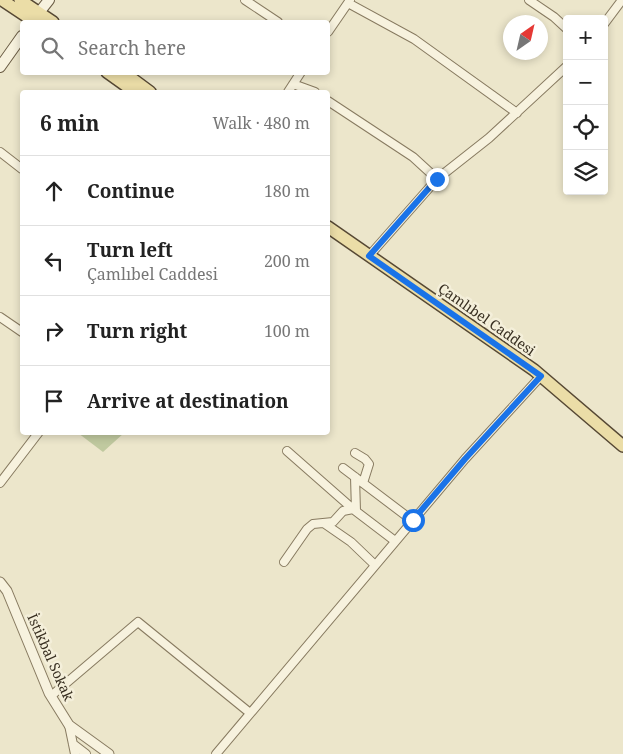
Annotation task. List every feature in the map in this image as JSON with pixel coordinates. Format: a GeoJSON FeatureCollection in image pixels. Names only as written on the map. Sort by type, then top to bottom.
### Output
{"type":"FeatureCollection","features":[{"type":"Feature","properties":{"kind":"main road"},"geometry":{"type":"LineString","coordinates":[[2,0],[35,20]]}},
{"type":"Feature","properties":{"kind":"main road"},"geometry":{"type":"LineString","coordinates":[[20,0],[35,20]]}},
{"type":"Feature","properties":{"kind":"main road"},"geometry":{"type":"LineString","coordinates":[[35,20],[49,0]]}},
{"type":"Feature","properties":{"kind":"main road"},"geometry":{"type":"LineString","coordinates":[[0,67],[20,39]]}},
{"type":"Feature","properties":{"kind":"main road"},"geometry":{"type":"LineString","coordinates":[[111,75],[133,90]]}},
{"type":"Feature","properties":{"kind":"main road"},"geometry":{"type":"LineString","coordinates":[[127,75],[147,90]]}},
{"type":"Feature","properties":{"kind":"main road","name":"Çamlıbel Caddesi"},"geometry":{"type":"LineString","coordinates":[[330,228],[541,376],[623,446]]}},
{"type":"Feature","properties":{"kind":"street"},"geometry":{"type":"LineString","coordinates":[[245,0],[275,20]]}},
{"type":"Feature","properties":{"kind":"street"},"geometry":{"type":"LineString","coordinates":[[529,0],[563,25]]}},
{"type":"Feature","properties":{"kind":"street"},"geometry":{"type":"LineString","coordinates":[[608,19],[622,0]]}},
{"type":"Feature","properties":{"kind":"street"},"geometry":{"type":"LineString","coordinates":[[330,29],[349,2],[414,39],[517,113]]}},
{"type":"Feature","properties":{"kind":"street"},"geometry":{"type":"LineString","coordinates":[[369,256],[437,179],[517,113],[563,70]]}},
{"type":"Feature","properties":{"kind":"street"},"geometry":{"type":"LineString","coordinates":[[289,90],[299,75]]}},
{"type":"Feature","properties":{"kind":"street"},"geometry":{"type":"LineString","coordinates":[[293,84],[310,90]]}},
{"type":"Feature","properties":{"kind":"street"},"geometry":{"type":"LineString","coordinates":[[330,102],[413,157],[437,179]]}},
{"type":"Feature","properties":{"kind":"street"},"geometry":{"type":"LineString","coordinates":[[0,152],[20,167]]}},
{"type":"Feature","properties":{"kind":"street"},"geometry":{"type":"LineString","coordinates":[[0,316],[20,331]]}},
{"type":"Feature","properties":{"kind":"street"},"geometry":{"type":"LineString","coordinates":[[216,754],[465,459],[541,376]]}},
{"type":"Feature","properties":{"kind":"street"},"geometry":{"type":"LineString","coordinates":[[0,483],[36,435]]}},
{"type":"Feature","properties":{"kind":"street"},"geometry":{"type":"LineString","coordinates":[[287,451],[355,510],[396,541]]}},
{"type":"Feature","properties":{"kind":"street"},"geometry":{"type":"LineString","coordinates":[[355,453],[369,464],[363,483]]}},
{"type":"Feature","properties":{"kind":"street"},"geometry":{"type":"LineString","coordinates":[[343,468],[413,520]]}},
{"type":"Feature","properties":{"kind":"street"},"geometry":{"type":"LineString","coordinates":[[355,477],[355,510]]}},
{"type":"Feature","properties":{"kind":"street"},"geometry":{"type":"LineString","coordinates":[[284,562],[306,529],[313,524],[333,522],[343,511],[355,510]]}},
{"type":"Feature","properties":{"kind":"street"},"geometry":{"type":"LineString","coordinates":[[325,524],[351,542],[375,565]]}},
{"type":"Feature","properties":{"kind":"street","name":"İstikbal Sokak"},"geometry":{"type":"LineString","coordinates":[[0,582],[8,591],[51,696],[69,725],[109,754]]}},
{"type":"Feature","properties":{"kind":"street"},"geometry":{"type":"LineString","coordinates":[[51,696],[138,622],[250,713]]}},
{"type":"Feature","properties":{"kind":"street"},"geometry":{"type":"LineString","coordinates":[[69,725],[75,754]]}},
{"type":"Feature","properties":{"kind":"street"},"geometry":{"type":"LineString","coordinates":[[73,744],[86,754]]}},
{"type":"Feature","properties":{"kind":"green space"},"geometry":{"type":"Polygon","coordinates":[[[81,435],[122,435],[103,452],[81,435]]]}},
{"type":"Feature","properties":{"kind":"route"},"geometry":{"type":"LineString","coordinates":[[413,520],[465,459],[541,376],[369,256],[437,179]]}}]}
